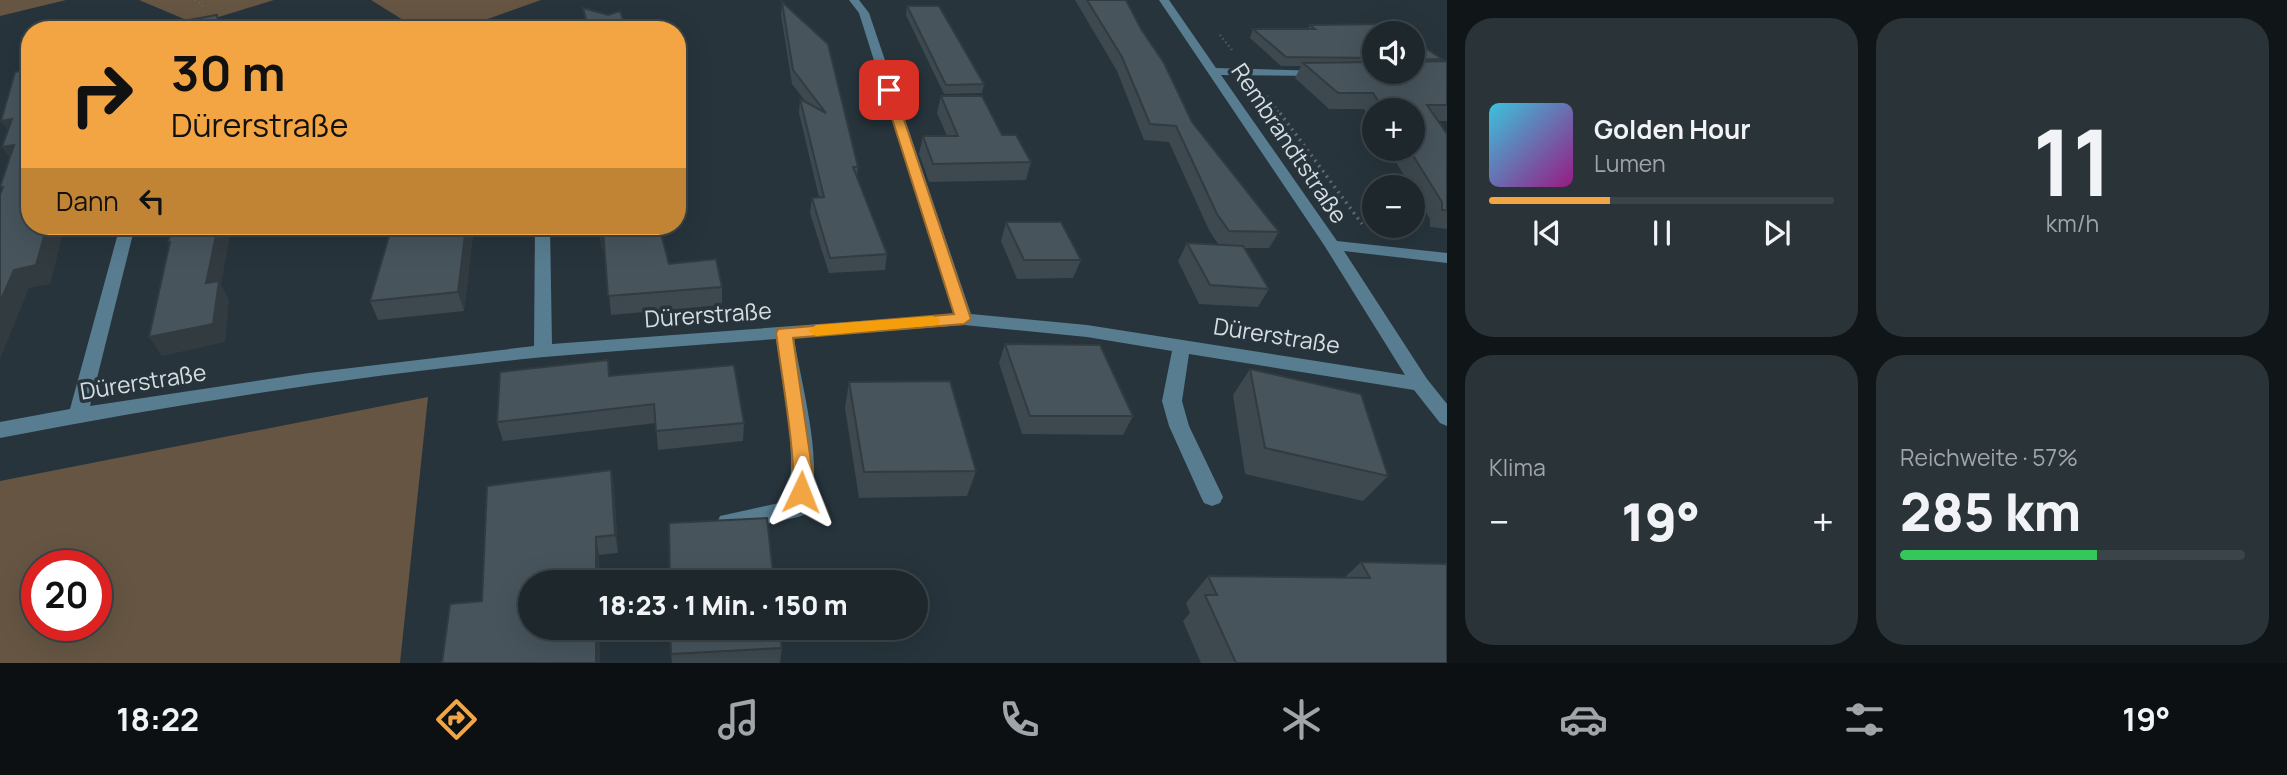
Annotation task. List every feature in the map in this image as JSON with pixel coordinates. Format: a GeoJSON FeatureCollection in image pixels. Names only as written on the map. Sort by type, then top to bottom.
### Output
{"type":"FeatureCollection","features":[{"type":"Feature","properties":{"kind":"street"},"geometry":{"type":"LineString","coordinates":[[853,0],[864,13],[964,319]]}},
{"type":"Feature","properties":{"kind":"street","name":"Rembrandtstraße"},"geometry":{"type":"LineString","coordinates":[[1164,0],[1332,245],[1420,383],[1447,418]]}},
{"type":"Feature","properties":{"kind":"street"},"geometry":{"type":"LineString","coordinates":[[1214,71],[1328,73]]}},
{"type":"Feature","properties":{"kind":"street"},"geometry":{"type":"LineString","coordinates":[[78,415],[125,235]]}},
{"type":"Feature","properties":{"kind":"street"},"geometry":{"type":"LineString","coordinates":[[542,235],[543,351]]}},
{"type":"Feature","properties":{"kind":"street"},"geometry":{"type":"LineString","coordinates":[[1332,245],[1447,258]]}},
{"type":"Feature","properties":{"kind":"street","name":"Dürerstraße"},"geometry":{"type":"LineString","coordinates":[[0,430],[78,415],[309,380],[543,351],[964,319],[1087,331],[1420,383]]}},
{"type":"Feature","properties":{"kind":"street"},"geometry":{"type":"LineString","coordinates":[[705,526],[798,508],[803,475],[801,443],[784,333]]}},
{"type":"Feature","properties":{"kind":"street"},"geometry":{"type":"LineString","coordinates":[[1182,345],[1172,401],[1179,426],[1212,497]]}},
{"type":"Feature","properties":{"kind":"path"},"geometry":{"type":"LineString","coordinates":[[195,0],[204,7]]}},
{"type":"Feature","properties":{"kind":"path"},"geometry":{"type":"LineString","coordinates":[[1217,31],[1381,250]]}},
{"type":"Feature","properties":{"kind":"shaded area"},"geometry":{"type":"Polygon","coordinates":[[[0,0],[66,0],[0,16],[0,0]]]}},
{"type":"Feature","properties":{"kind":"shaded area"},"geometry":{"type":"Polygon","coordinates":[[[139,0],[274,0],[206,21],[189,21],[139,0]]]}},
{"type":"Feature","properties":{"kind":"shaded area"},"geometry":{"type":"Polygon","coordinates":[[[371,0],[541,0],[482,21],[405,21],[371,0]]]}},
{"type":"Feature","properties":{"kind":"shaded area"},"geometry":{"type":"Polygon","coordinates":[[[428,397],[400,663],[0,663],[0,481],[428,397]]]}},
{"type":"Feature","properties":{"kind":"building"},"geometry":{"type":"Polygon","coordinates":[[[1087,0],[1126,0],[1141,29],[1164,63],[1192,122],[1279,232],[1229,231],[1217,214],[1176,126],[1150,124],[1122,57],[1087,0]]]}},
{"type":"Feature","properties":{"kind":"building"},"geometry":{"type":"Polygon","coordinates":[[[782,2],[828,44],[858,167],[853,167],[887,254],[830,258],[812,198],[824,197],[800,99],[826,113],[793,70],[782,2]]]}},
{"type":"Feature","properties":{"kind":"building"},"geometry":{"type":"Polygon","coordinates":[[[907,6],[939,6],[984,84],[946,85],[907,6]]]}},
{"type":"Feature","properties":{"kind":"building"},"geometry":{"type":"Polygon","coordinates":[[[583,8],[608,15],[620,11],[624,21],[587,21],[583,8]]]}},
{"type":"Feature","properties":{"kind":"building"},"geometry":{"type":"Polygon","coordinates":[[[217,15],[218,21],[183,21],[217,15]]]}},
{"type":"Feature","properties":{"kind":"building"},"geometry":{"type":"Polygon","coordinates":[[[1362,24],[1362,58],[1286,57],[1253,29],[1315,29],[1310,25],[1362,24]]]}},
{"type":"Feature","properties":{"kind":"building"},"geometry":{"type":"Polygon","coordinates":[[[1425,48],[1442,59],[1425,60],[1425,48]]]}},
{"type":"Feature","properties":{"kind":"building"},"geometry":{"type":"Polygon","coordinates":[[[1447,61],[1447,105],[1427,105],[1447,134],[1447,210],[1442,210],[1442,202],[1416,161],[1425,161],[1425,98],[1376,98],[1373,93],[1338,93],[1303,63],[1362,62],[1362,84],[1425,84],[1425,62],[1447,61]]]}},
{"type":"Feature","properties":{"kind":"building"},"geometry":{"type":"Polygon","coordinates":[[[21,71],[21,235],[44,235],[36,265],[14,270],[0,302],[0,195],[3,187],[0,187],[14,145],[2,147],[12,119],[1,121],[15,72],[21,71]]]}},
{"type":"Feature","properties":{"kind":"building"},"geometry":{"type":"Polygon","coordinates":[[[941,96],[982,96],[1002,135],[1016,135],[1031,162],[933,164],[923,136],[958,136],[941,96]]]}},
{"type":"Feature","properties":{"kind":"building"},"geometry":{"type":"Polygon","coordinates":[[[1006,222],[1061,222],[1081,260],[1024,260],[1006,222]]]}},
{"type":"Feature","properties":{"kind":"building"},"geometry":{"type":"Polygon","coordinates":[[[170,235],[216,235],[206,283],[219,281],[213,324],[149,337],[170,242],[170,235]]]}},
{"type":"Feature","properties":{"kind":"building"},"geometry":{"type":"Polygon","coordinates":[[[389,235],[465,235],[458,292],[370,301],[389,235]]]}},
{"type":"Feature","properties":{"kind":"building"},"geometry":{"type":"Polygon","coordinates":[[[603,235],[661,235],[669,264],[716,259],[722,287],[608,296],[603,235]]]}},
{"type":"Feature","properties":{"kind":"building"},"geometry":{"type":"Polygon","coordinates":[[[1187,243],[1243,246],[1269,289],[1210,285],[1187,243]]]}},
{"type":"Feature","properties":{"kind":"building"},"geometry":{"type":"Polygon","coordinates":[[[1005,344],[1100,345],[1133,416],[1030,416],[1005,344]]]}},
{"type":"Feature","properties":{"kind":"building"},"geometry":{"type":"Polygon","coordinates":[[[608,360],[609,376],[734,365],[744,423],[656,431],[654,404],[497,422],[500,372],[608,360]]]}},
{"type":"Feature","properties":{"kind":"building"},"geometry":{"type":"Polygon","coordinates":[[[1250,369],[1361,394],[1388,476],[1265,448],[1250,369]]]}},
{"type":"Feature","properties":{"kind":"building"},"geometry":{"type":"Polygon","coordinates":[[[950,381],[976,471],[864,472],[849,382],[950,381]]]}},
{"type":"Feature","properties":{"kind":"building"},"geometry":{"type":"Polygon","coordinates":[[[611,470],[615,535],[596,537],[596,570],[518,570],[518,640],[596,640],[596,663],[442,663],[450,604],[482,601],[487,486],[611,470]]]}},
{"type":"Feature","properties":{"kind":"building"},"geometry":{"type":"Polygon","coordinates":[[[767,518],[773,570],[670,570],[669,523],[767,518]]]}},
{"type":"Feature","properties":{"kind":"building"},"geometry":{"type":"Polygon","coordinates":[[[1361,562],[1447,565],[1447,663],[1236,663],[1205,595],[1217,595],[1208,576],[1370,578],[1361,562]]]}},
{"type":"Feature","properties":{"kind":"building"},"geometry":{"type":"Polygon","coordinates":[[[670,640],[781,640],[782,648],[671,654],[670,640]]]}},
{"type":"Feature","properties":{"kind":"slow traffic"},"geometry":{"type":"LineString","coordinates":[[816,331],[932,321]]}},
{"type":"Feature","properties":{"kind":"route"},"geometry":{"type":"LineString","coordinates":[[801,492],[801,443],[784,333],[964,319],[889,90]]}}]}
